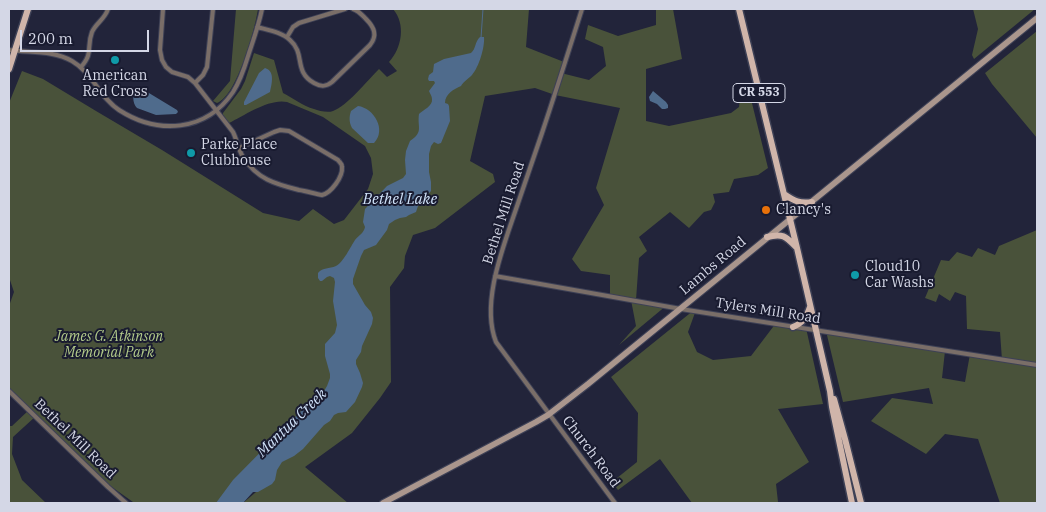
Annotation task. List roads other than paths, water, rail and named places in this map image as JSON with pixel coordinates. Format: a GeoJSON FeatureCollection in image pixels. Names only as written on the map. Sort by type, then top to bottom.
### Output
{"type":"FeatureCollection","features":[{"type":"Feature","properties":{"kind":"main road"},"geometry":{"type":"LineString","coordinates":[[9,69],[12,51],[28,9]]}},
{"type":"Feature","properties":{"kind":"main road","name":"CR 553"},"geometry":{"type":"LineString","coordinates":[[739,9],[830,391],[852,503]]}},
{"type":"Feature","properties":{"kind":"main road","name":"Lambs Road"},"geometry":{"type":"LineString","coordinates":[[384,503],[548,415],[681,309],[1037,18]]}},
{"type":"Feature","properties":{"kind":"main road"},"geometry":{"type":"LineString","coordinates":[[784,194],[797,202],[812,202]]}},
{"type":"Feature","properties":{"kind":"main road"},"geometry":{"type":"LineString","coordinates":[[767,237],[784,236],[797,248]]}},
{"type":"Feature","properties":{"kind":"main road"},"geometry":{"type":"LineString","coordinates":[[792,327],[806,318],[810,306]]}},
{"type":"Feature","properties":{"kind":"main road","name":"CR 553"},"geometry":{"type":"LineString","coordinates":[[830,391],[836,406],[861,503]]}},
{"type":"Feature","properties":{"kind":"street"},"geometry":{"type":"LineString","coordinates":[[81,67],[89,56],[93,30],[105,16],[108,9]]}},
{"type":"Feature","properties":{"kind":"street"},"geometry":{"type":"LineString","coordinates":[[164,9],[160,50],[166,67],[172,72],[188,77],[195,83],[234,134],[239,148],[250,166],[262,177],[276,184],[320,194],[328,193],[342,172],[342,166],[338,160],[289,131],[274,132],[239,148]]}},
{"type":"Feature","properties":{"kind":"street"},"geometry":{"type":"LineString","coordinates":[[195,83],[203,75],[207,67],[213,9]]}},
{"type":"Feature","properties":{"kind":"street"},"geometry":{"type":"LineString","coordinates":[[12,51],[57,55],[69,59],[88,74],[112,104],[133,119],[163,126],[181,126],[200,120],[216,110],[228,99],[238,82],[262,9]]}},
{"type":"Feature","properties":{"kind":"street"},"geometry":{"type":"LineString","coordinates":[[287,37],[299,22],[345,9]]}},
{"type":"Feature","properties":{"kind":"street"},"geometry":{"type":"LineString","coordinates":[[257,27],[287,37],[297,48],[302,72],[305,77],[319,86],[327,86],[374,39],[375,32],[372,26],[359,12],[353,9]]}},
{"type":"Feature","properties":{"kind":"street","name":"Bethel Mill Road"},"geometry":{"type":"LineString","coordinates":[[548,415],[496,342],[490,320],[491,306],[495,276],[507,234],[582,9]]}},
{"type":"Feature","properties":{"kind":"street","name":"Tylers Mill Road"},"geometry":{"type":"LineString","coordinates":[[495,276],[681,309],[1037,365]]}},
{"type":"Feature","properties":{"kind":"street","name":"Bethel Mill Road"},"geometry":{"type":"LineString","coordinates":[[9,391],[126,503]]}},
{"type":"Feature","properties":{"kind":"street","name":"Church Road"},"geometry":{"type":"LineString","coordinates":[[548,415],[615,503]]}},
{"type":"Feature","properties":{"kind":"water","name":"Bethel Lake"},"geometry":{"type":"Polygon","coordinates":[[[480,37],[484,37],[484,46],[475,71],[461,86],[450,92],[445,100],[445,103],[449,106],[450,121],[441,143],[434,142],[431,146],[429,172],[431,191],[418,206],[416,212],[389,224],[376,245],[364,250],[353,279],[353,284],[373,318],[361,352],[356,360],[363,383],[355,402],[346,412],[334,415],[303,449],[282,462],[272,484],[258,492],[253,492],[243,503],[216,503],[233,480],[327,386],[330,374],[325,356],[325,344],[335,333],[337,325],[333,301],[335,282],[334,278],[330,276],[320,281],[318,273],[341,262],[365,227],[363,222],[365,209],[387,186],[403,178],[406,174],[406,151],[410,141],[417,135],[419,114],[432,101],[429,91],[435,83],[428,79],[429,75],[433,72],[434,64],[444,59],[471,53],[480,37]]]}},
{"type":"Feature","properties":{"kind":"water"},"geometry":{"type":"Polygon","coordinates":[[[265,68],[272,75],[270,92],[244,105],[259,73],[265,68]]]}},
{"type":"Feature","properties":{"kind":"water"},"geometry":{"type":"Polygon","coordinates":[[[137,88],[144,90],[178,112],[176,114],[156,115],[137,108],[133,98],[137,88]]]}},
{"type":"Feature","properties":{"kind":"water"},"geometry":{"type":"Polygon","coordinates":[[[653,91],[666,102],[668,108],[662,109],[650,101],[649,97],[653,91]]]}},
{"type":"Feature","properties":{"kind":"water"},"geometry":{"type":"Polygon","coordinates":[[[358,106],[369,111],[377,120],[379,132],[378,138],[374,143],[368,143],[351,126],[351,111],[358,106]]]}},
{"type":"Feature","properties":{"kind":"waterway","name":"Mantua Creek"},"geometry":{"type":"LineString","coordinates":[[481,38],[483,9]]}},
{"type":"Feature","properties":{"kind":"place","name":"American Red Cross"},"geometry":{"type":"Point","coordinates":[115,60]}},
{"type":"Feature","properties":{"kind":"place","name":"Parke Place Clubhouse"},"geometry":{"type":"Point","coordinates":[191,153]}},
{"type":"Feature","properties":{"kind":"place","name":"Clancy's"},"geometry":{"type":"Point","coordinates":[766,210]}},
{"type":"Feature","properties":{"kind":"place","name":"Cloud10 Car Washs"},"geometry":{"type":"Point","coordinates":[855,275]}},
{"type":"Feature","properties":{"kind":"park label","name":"James G. Atkinson Memorial Park"},"geometry":{"type":"Point","coordinates":[109,346]}}]}
